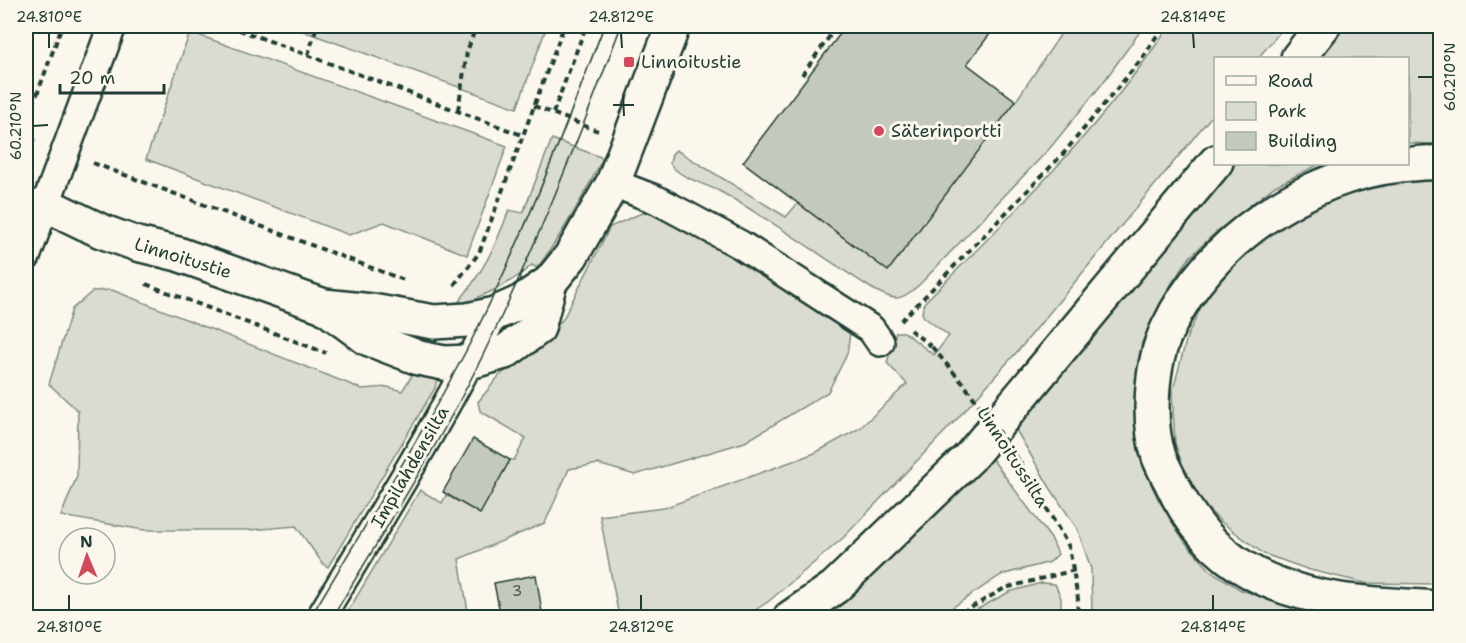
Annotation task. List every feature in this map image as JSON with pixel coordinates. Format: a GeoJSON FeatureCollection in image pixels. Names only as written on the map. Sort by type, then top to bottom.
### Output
{"type":"FeatureCollection","features":[{"type":"Feature","properties":{"kind":"main road","name":"Linnoitustie"},"geometry":{"type":"LineString","coordinates":[[35,199],[101,231],[138,244],[178,254],[324,306],[372,311],[434,322],[466,320],[494,314],[521,302],[550,282],[571,256],[612,183],[673,26]]}},
{"type":"Feature","properties":{"kind":"main road"},"geometry":{"type":"LineString","coordinates":[[1299,57],[1323,26]]}},
{"type":"Feature","properties":{"kind":"main road"},"geometry":{"type":"LineString","coordinates":[[1409,164],[1429,162],[1440,164]]}},
{"type":"Feature","properties":{"kind":"main road"},"geometry":{"type":"LineString","coordinates":[[789,618],[835,587],[970,457],[1214,163]]}},
{"type":"Feature","properties":{"kind":"main road"},"geometry":{"type":"LineString","coordinates":[[1399,165],[1379,167],[1331,180],[1284,205],[1240,235],[1188,293],[1167,329],[1156,366],[1152,413],[1159,456],[1181,503],[1205,538],[1234,561],[1266,580],[1301,592],[1345,601],[1440,608]]}},
{"type":"Feature","properties":{"kind":"main road","name":"Linnoitustie"},"geometry":{"type":"LineString","coordinates":[[324,306],[367,338],[380,344],[419,358],[444,363],[470,362],[505,352],[538,328],[550,282]]}},
{"type":"Feature","properties":{"kind":"street"},"geometry":{"type":"LineString","coordinates":[[26,257],[35,199],[65,152],[112,26]]}},
{"type":"Feature","properties":{"kind":"street"},"geometry":{"type":"LineString","coordinates":[[612,183],[657,200],[741,245],[871,329],[879,342]]}},
{"type":"Feature","properties":{"kind":"street","name":"Impilahdensilta"},"geometry":{"type":"LineString","coordinates":[[320,618],[422,448],[494,314]]}},
{"type":"Feature","properties":{"kind":"path"},"geometry":{"type":"LineString","coordinates":[[26,124],[62,26]]}},
{"type":"Feature","properties":{"kind":"path"},"geometry":{"type":"LineString","coordinates":[[229,26],[522,135]]}},
{"type":"Feature","properties":{"kind":"path"},"geometry":{"type":"LineString","coordinates":[[308,55],[317,26]]}},
{"type":"Feature","properties":{"kind":"path"},"geometry":{"type":"LineString","coordinates":[[458,110],[467,52],[476,26]]}},
{"type":"Feature","properties":{"kind":"path"},"geometry":{"type":"LineString","coordinates":[[447,287],[454,285],[479,253],[564,26]]}},
{"type":"Feature","properties":{"kind":"path"},"geometry":{"type":"LineString","coordinates":[[553,113],[586,26]]}},
{"type":"Feature","properties":{"kind":"path"},"geometry":{"type":"LineString","coordinates":[[802,75],[837,26]]}},
{"type":"Feature","properties":{"kind":"path","name":"Linnoitussilta"},"geometry":{"type":"LineString","coordinates":[[1077,618],[1078,599],[1070,547],[1020,462],[966,387],[932,347],[900,322],[1063,154],[1144,56],[1163,26]]}},
{"type":"Feature","properties":{"kind":"path"},"geometry":{"type":"LineString","coordinates":[[65,152],[409,282]]}},
{"type":"Feature","properties":{"kind":"path"},"geometry":{"type":"LineString","coordinates":[[144,284],[317,350]]}},
{"type":"Feature","properties":{"kind":"path"},"geometry":{"type":"LineString","coordinates":[[953,618],[1005,588],[1075,570]]}},
{"type":"Feature","properties":{"kind":"green space"},"geometry":{"type":"Polygon","coordinates":[[[289,26],[547,26],[517,108],[289,26]]]}},
{"type":"Feature","properties":{"kind":"green space"},"geometry":{"type":"Polygon","coordinates":[[[1066,26],[1144,26],[1102,84],[1050,148],[921,283],[903,297],[892,298],[871,288],[740,203],[679,173],[670,163],[672,154],[676,150],[786,217],[798,203],[1016,101],[1066,26]]]}},
{"type":"Feature","properties":{"kind":"green space"},"geometry":{"type":"Polygon","coordinates":[[[1169,26],[1285,26],[1259,57],[1214,57],[1214,113],[1023,345],[957,419],[843,538],[769,601],[745,617],[619,617],[600,516],[664,508],[815,453],[860,428],[907,384],[887,363],[896,332],[904,332],[934,355],[949,336],[924,317],[922,313],[924,303],[1022,204],[1084,136],[1142,64],[1169,26]]]}},
{"type":"Feature","properties":{"kind":"green space"},"geometry":{"type":"Polygon","coordinates":[[[1346,26],[1440,26],[1440,144],[1409,143],[1409,57],[1321,57],[1346,26]]]}},
{"type":"Feature","properties":{"kind":"green space"},"geometry":{"type":"Polygon","coordinates":[[[190,32],[507,146],[467,255],[384,222],[349,235],[146,159],[190,32]]]}},
{"type":"Feature","properties":{"kind":"green space"},"geometry":{"type":"Polygon","coordinates":[[[552,139],[603,158],[572,214],[537,268],[532,265],[506,284],[478,297],[477,302],[456,305],[487,260],[509,210],[523,213],[552,139]]]}},
{"type":"Feature","properties":{"kind":"green space"},"geometry":{"type":"Polygon","coordinates":[[[1234,165],[1318,165],[1275,186],[1216,232],[1190,257],[1172,283],[1142,342],[1136,373],[1134,403],[1136,437],[1144,469],[1159,501],[1185,542],[1211,571],[1241,590],[1278,602],[1344,617],[1092,617],[1091,569],[1078,530],[1013,425],[1234,165]]]}},
{"type":"Feature","properties":{"kind":"green space"},"geometry":{"type":"Polygon","coordinates":[[[1410,176],[1440,180],[1440,584],[1365,583],[1310,570],[1264,554],[1220,521],[1191,492],[1175,443],[1172,394],[1187,337],[1208,292],[1247,251],[1290,219],[1352,190],[1410,176]]]}},
{"type":"Feature","properties":{"kind":"green space"},"geometry":{"type":"Polygon","coordinates":[[[662,208],[836,311],[850,333],[847,354],[828,392],[745,442],[635,475],[598,464],[569,469],[545,523],[459,559],[469,617],[344,618],[420,490],[442,503],[446,495],[480,513],[510,460],[514,460],[526,438],[480,411],[478,402],[499,376],[544,341],[563,319],[610,227],[637,215],[662,208]]]}},
{"type":"Feature","properties":{"kind":"green space"},"geometry":{"type":"Polygon","coordinates":[[[112,290],[362,389],[388,387],[402,391],[417,368],[434,373],[437,379],[435,388],[328,567],[323,564],[296,526],[250,530],[144,530],[61,516],[77,476],[78,411],[49,384],[72,309],[93,291],[112,290]]]}},
{"type":"Feature","properties":{"kind":"green space"},"geometry":{"type":"Polygon","coordinates":[[[987,452],[1052,540],[1058,554],[1050,562],[1001,575],[938,617],[827,618],[941,506],[987,452]]]}},
{"type":"Feature","properties":{"kind":"green space"},"geometry":{"type":"Polygon","coordinates":[[[1041,583],[1055,584],[1061,598],[1061,617],[963,617],[1009,592],[1041,583]]]}},
{"type":"Feature","properties":{"kind":"building","name":"Säterinportti"},"geometry":{"type":"Polygon","coordinates":[[[846,26],[996,26],[967,64],[1016,101],[888,271],[743,162],[846,26]]]}},
{"type":"Feature","properties":{"kind":"building"},"geometry":{"type":"Polygon","coordinates":[[[473,439],[510,460],[480,514],[443,492],[473,439]]]}},
{"type":"Feature","properties":{"kind":"building"},"geometry":{"type":"Polygon","coordinates":[[[536,575],[543,618],[501,618],[494,583],[536,575]]]}},
{"type":"Feature","properties":{"kind":"tram line"},"geometry":{"type":"LineString","coordinates":[[310,618],[429,419],[486,312],[540,191],[604,26]]}},
{"type":"Feature","properties":{"kind":"tram line"},"geometry":{"type":"LineString","coordinates":[[332,618],[429,456],[482,357],[556,193],[621,26]]}},
{"type":"Feature","properties":{"kind":"place","name":"Linnoitustie"},"geometry":{"type":"Point","coordinates":[629,62]}},
{"type":"Feature","properties":{"kind":"place","name":"Säterinportti"},"geometry":{"type":"Point","coordinates":[879,131]}}]}
